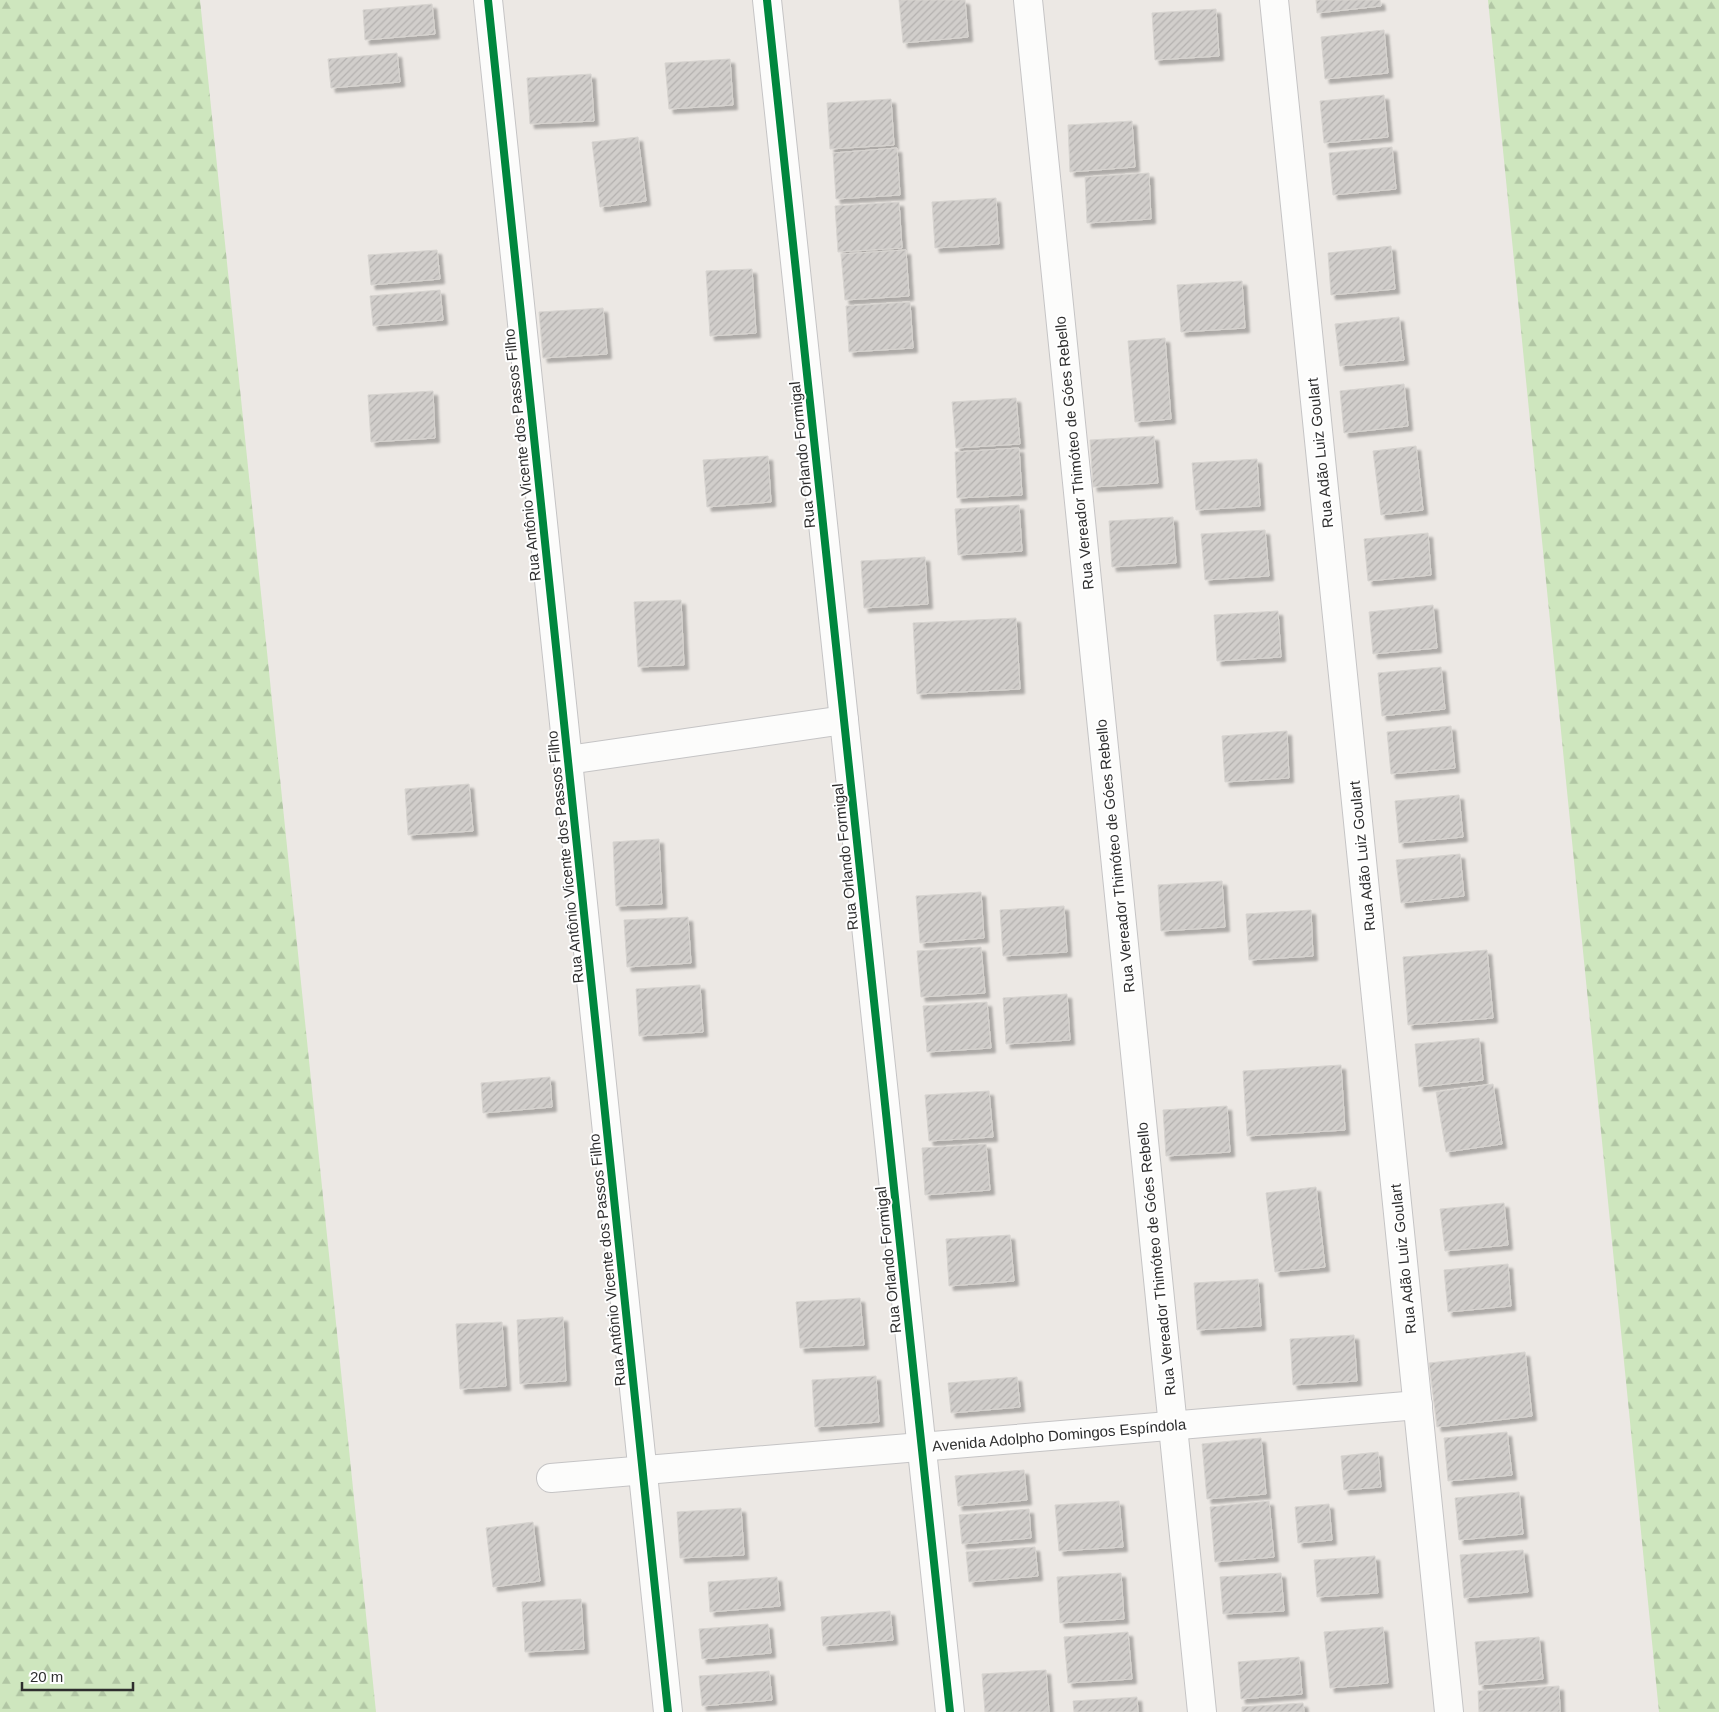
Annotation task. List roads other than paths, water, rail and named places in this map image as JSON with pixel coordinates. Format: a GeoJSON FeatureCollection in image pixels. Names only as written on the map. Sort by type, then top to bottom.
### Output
{"type":"FeatureCollection","features":[{"type":"Feature","properties":{"kind":"street","name":"Rua Antônio Vicente dos Passos Filho"},"geometry":{"type":"LineString","coordinates":[[488,0],[668,1712]]}},
{"type":"Feature","properties":{"kind":"street","name":"Rua Orlando Formigal"},"geometry":{"type":"LineString","coordinates":[[767,0],[950,1712]]}},
{"type":"Feature","properties":{"kind":"street","name":"Rua Vereador Thimóteo de Góes Rebello"},"geometry":{"type":"LineString","coordinates":[[1028,0],[1202,1712]]}},
{"type":"Feature","properties":{"kind":"street","name":"Rua Adão Luiz Goulart"},"geometry":{"type":"LineString","coordinates":[[1274,0],[1449,1712]]}},
{"type":"Feature","properties":{"kind":"street"},"geometry":{"type":"LineString","coordinates":[[568,760],[844,720]]}},
{"type":"Feature","properties":{"kind":"street","name":"Avenida Adolpho Domingos Espíndola"},"geometry":{"type":"LineString","coordinates":[[551,1478],[1418,1406]]}}]}
